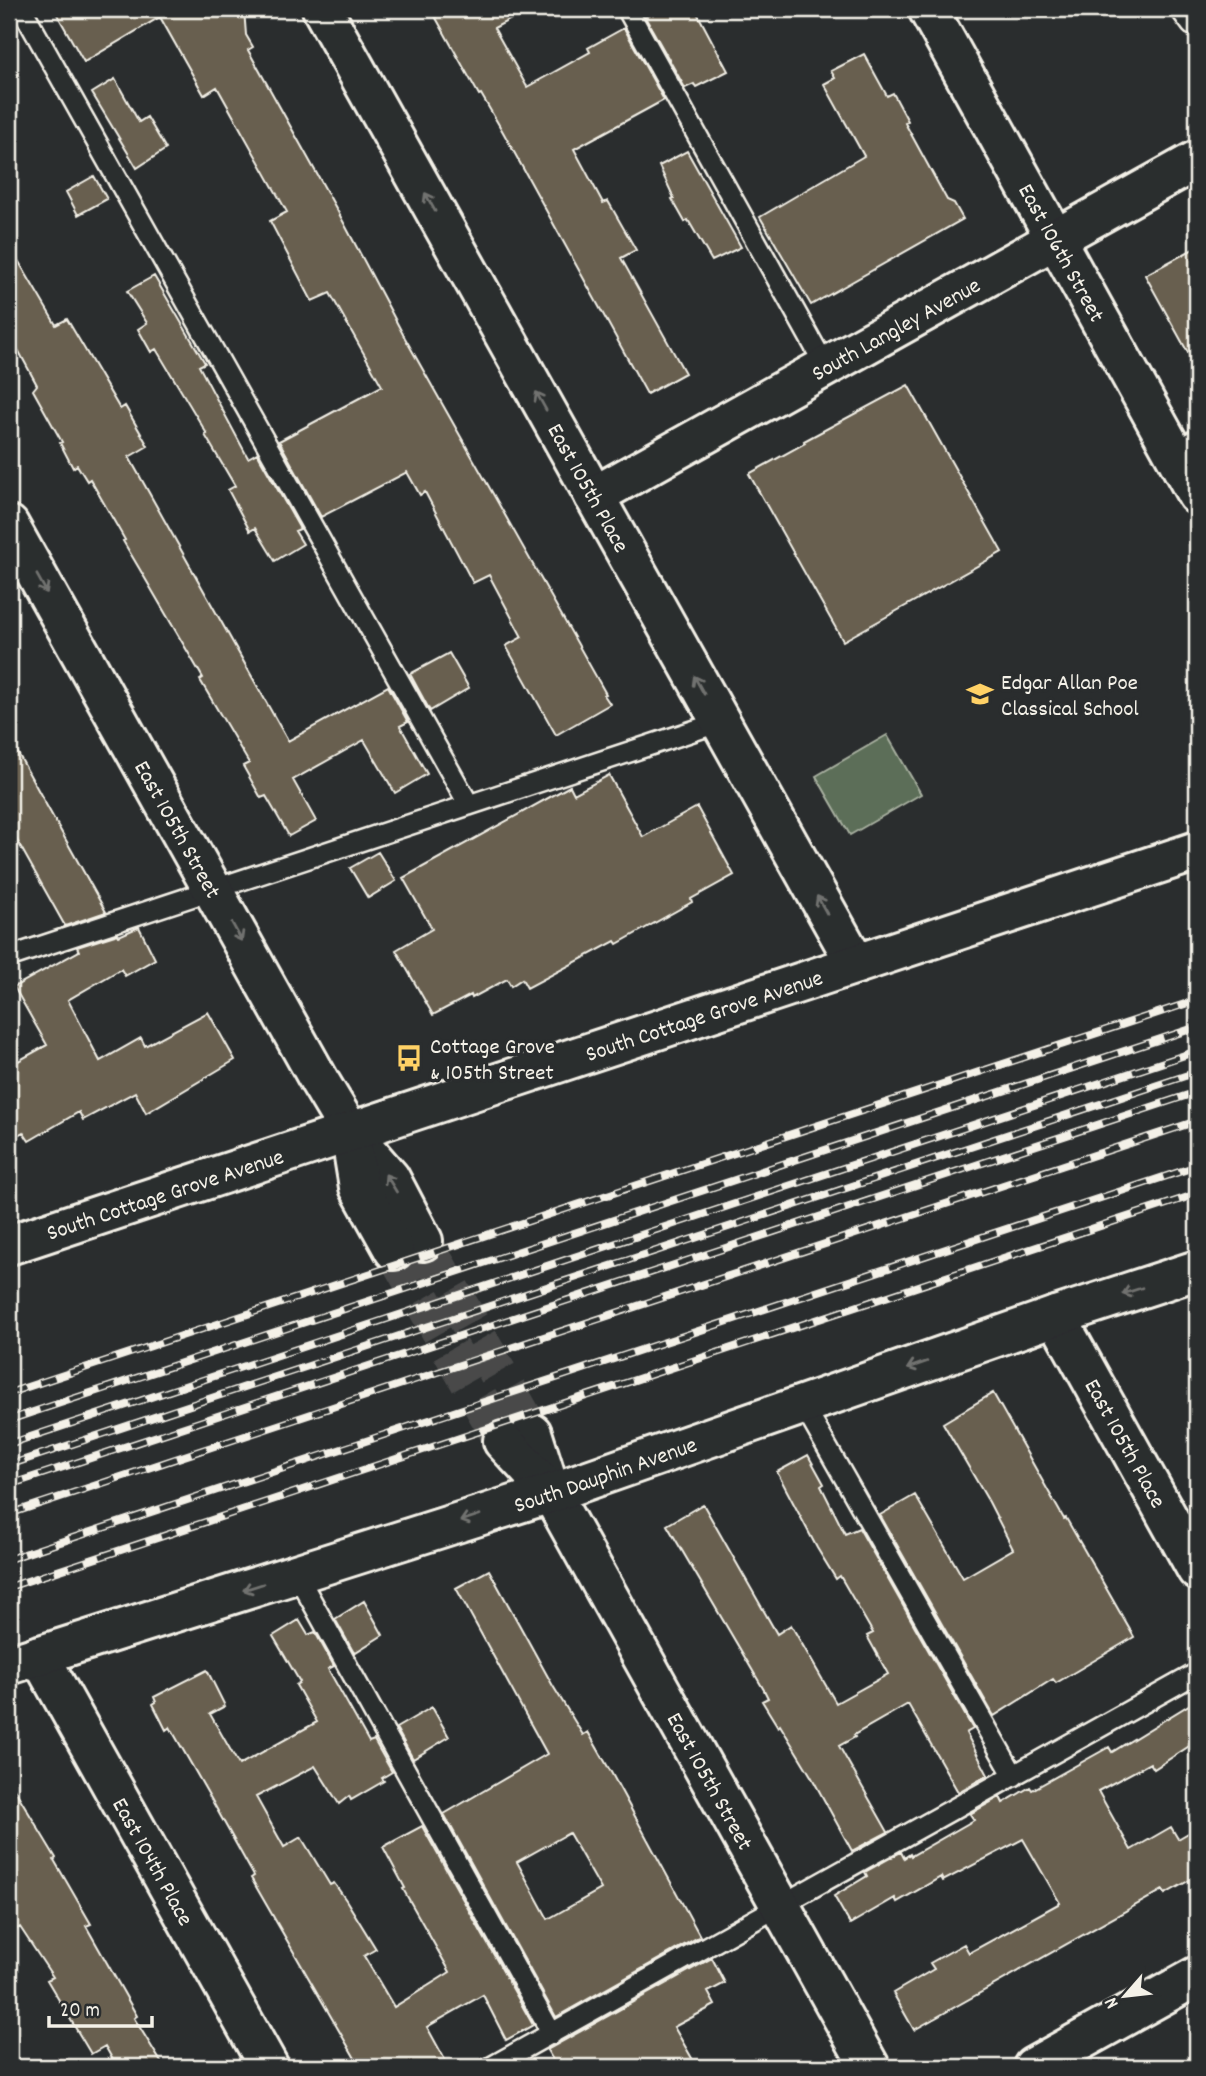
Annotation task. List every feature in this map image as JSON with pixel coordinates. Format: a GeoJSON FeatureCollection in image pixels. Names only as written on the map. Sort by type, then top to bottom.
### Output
{"type":"FeatureCollection","features":[{"type":"Feature","properties":{"kind":"street","name":"East 105th Place"},"geometry":{"type":"LineString","coordinates":[[322,9],[856,964]]}},
{"type":"Feature","properties":{"kind":"street","name":"East 106th Street"},"geometry":{"type":"LineString","coordinates":[[928,9],[1057,239],[1185,446],[1197,495]]}},
{"type":"Feature","properties":{"kind":"street","name":"South Langley Avenue"},"geometry":{"type":"LineString","coordinates":[[594,496],[1197,160]]}},
{"type":"Feature","properties":{"kind":"street","name":"East 105th Street"},"geometry":{"type":"LineString","coordinates":[[9,525],[350,1132],[390,1178],[409,1245]]}},
{"type":"Feature","properties":{"kind":"street","name":"South Cottage Grove Avenue"},"geometry":{"type":"LineString","coordinates":[[9,1245],[1197,851]]}},
{"type":"Feature","properties":{"kind":"street","name":"South Dauphin Avenue"},"geometry":{"type":"LineString","coordinates":[[24,1660],[551,1493],[1056,1316],[1197,1270]]}},
{"type":"Feature","properties":{"kind":"street","name":"East 105th Place"},"geometry":{"type":"LineString","coordinates":[[1056,1316],[1197,1570]]}},
{"type":"Feature","properties":{"kind":"street","name":"East 105th Street"},"geometry":{"type":"LineString","coordinates":[[517,1437],[551,1493],[870,2067]]}},
{"type":"Feature","properties":{"kind":"street","name":"East 104th Place"},"geometry":{"type":"LineString","coordinates":[[24,1660],[269,2067]]}},
{"type":"Feature","properties":{"kind":"street"},"geometry":{"type":"LineString","coordinates":[[1033,2067],[1197,1976]]}},
{"type":"Feature","properties":{"kind":"lane"},"geometry":{"type":"LineString","coordinates":[[22,9],[469,805]]}},
{"type":"Feature","properties":{"kind":"lane"},"geometry":{"type":"LineString","coordinates":[[627,9],[827,367]]}},
{"type":"Feature","properties":{"kind":"lane"},"geometry":{"type":"LineString","coordinates":[[1180,9],[1192,25],[1197,22]]}},
{"type":"Feature","properties":{"kind":"lane"},"geometry":{"type":"LineString","coordinates":[[9,957],[720,722]]}},
{"type":"Feature","properties":{"kind":"lane"},"geometry":{"type":"LineString","coordinates":[[803,1405],[1014,1776]]}},
{"type":"Feature","properties":{"kind":"lane"},"geometry":{"type":"LineString","coordinates":[[296,1573],[552,2034]]}},
{"type":"Feature","properties":{"kind":"lane"},"geometry":{"type":"LineString","coordinates":[[491,2067],[1197,1673]]}},
{"type":"Feature","properties":{"kind":"green space"},"geometry":{"type":"Polygon","coordinates":[[[887,735],[921,794],[850,835],[816,776],[887,735]]]}},
{"type":"Feature","properties":{"kind":"building"},"geometry":{"type":"Polygon","coordinates":[[[54,9],[244,9],[246,35],[253,47],[248,50],[405,338],[610,704],[556,735],[506,646],[522,637],[489,575],[473,583],[425,492],[420,495],[407,472],[321,517],[279,441],[382,386],[330,293],[312,301],[270,221],[287,212],[217,87],[204,95],[160,17],[84,62],[54,9]]]}},
{"type":"Feature","properties":{"kind":"building"},"geometry":{"type":"Polygon","coordinates":[[[431,9],[530,9],[494,28],[527,87],[590,52],[588,48],[624,28],[664,100],[574,149],[603,203],[608,201],[636,250],[621,258],[685,373],[647,394],[503,132],[431,9]]]}},
{"type":"Feature","properties":{"kind":"building"},"geometry":{"type":"Polygon","coordinates":[[[659,9],[695,9],[728,71],[696,87],[694,84],[685,88],[645,17],[659,9]]]}},
{"type":"Feature","properties":{"kind":"building"},"geometry":{"type":"Polygon","coordinates":[[[864,54],[887,96],[893,93],[908,121],[905,123],[947,200],[954,203],[963,219],[811,305],[760,217],[864,156],[824,84],[835,78],[831,71],[864,54]]]}},
{"type":"Feature","properties":{"kind":"building"},"geometry":{"type":"Polygon","coordinates":[[[115,79],[139,122],[147,117],[166,149],[137,168],[92,93],[115,79]]]}},
{"type":"Feature","properties":{"kind":"building"},"geometry":{"type":"Polygon","coordinates":[[[687,151],[741,247],[712,261],[672,199],[674,198],[659,166],[687,151]]]}},
{"type":"Feature","properties":{"kind":"building"},"geometry":{"type":"Polygon","coordinates":[[[94,176],[107,199],[78,215],[66,192],[94,176]]]}},
{"type":"Feature","properties":{"kind":"building"},"geometry":{"type":"Polygon","coordinates":[[[9,245],[56,325],[67,319],[120,409],[125,406],[148,446],[129,457],[288,741],[388,686],[408,722],[400,726],[427,774],[395,793],[364,740],[293,780],[316,821],[289,836],[266,796],[261,798],[243,766],[249,763],[200,680],[203,678],[90,479],[87,481],[77,465],[73,468],[33,390],[37,385],[9,333],[9,245]]]}},
{"type":"Feature","properties":{"kind":"building"},"geometry":{"type":"Polygon","coordinates":[[[1197,247],[1197,369],[1145,275],[1197,247]]]}},
{"type":"Feature","properties":{"kind":"building"},"geometry":{"type":"Polygon","coordinates":[[[154,276],[205,363],[199,366],[248,458],[257,453],[300,529],[295,531],[303,544],[275,561],[255,528],[250,531],[228,490],[235,486],[205,435],[207,434],[156,349],[151,352],[138,329],[147,323],[127,291],[154,276]]]}},
{"type":"Feature","properties":{"kind":"building"},"geometry":{"type":"Polygon","coordinates":[[[908,385],[1002,552],[843,641],[749,474],[908,385]]]}},
{"type":"Feature","properties":{"kind":"building"},"geometry":{"type":"Polygon","coordinates":[[[449,653],[469,688],[430,711],[410,674],[449,653]]]}},
{"type":"Feature","properties":{"kind":"building"},"geometry":{"type":"Polygon","coordinates":[[[9,737],[106,912],[65,926],[9,826],[9,737]]]}},
{"type":"Feature","properties":{"kind":"building"},"geometry":{"type":"Polygon","coordinates":[[[609,775],[643,837],[697,807],[734,875],[617,944],[615,941],[527,988],[522,979],[511,986],[507,979],[433,1015],[396,950],[432,929],[403,878],[570,786],[574,794],[609,775]]]}},
{"type":"Feature","properties":{"kind":"building"},"geometry":{"type":"Polygon","coordinates":[[[378,852],[396,881],[368,898],[350,868],[378,852]]]}},
{"type":"Feature","properties":{"kind":"building"},"geometry":{"type":"Polygon","coordinates":[[[139,927],[155,959],[125,976],[121,969],[68,1000],[100,1061],[141,1038],[145,1046],[208,1012],[235,1060],[146,1113],[135,1092],[83,1120],[79,1112],[29,1141],[23,1132],[9,1140],[9,1066],[47,1045],[14,987],[79,951],[77,947],[118,934],[119,936],[139,927]]]}},
{"type":"Feature","properties":{"kind":"building"},"geometry":{"type":"Polygon","coordinates":[[[993,1393],[1134,1637],[1056,1683],[1053,1679],[994,1716],[880,1515],[915,1495],[963,1578],[1013,1549],[943,1423],[993,1393]]]}},
{"type":"Feature","properties":{"kind":"building"},"geometry":{"type":"Polygon","coordinates":[[[808,1455],[824,1484],[821,1486],[845,1534],[859,1528],[973,1729],[966,1733],[988,1775],[958,1792],[908,1704],[839,1746],[888,1832],[852,1851],[811,1776],[762,1701],[768,1698],[764,1690],[667,1525],[703,1504],[777,1634],[791,1625],[836,1703],[888,1674],[867,1636],[873,1633],[840,1576],[836,1579],[817,1548],[777,1472],[808,1455]]]}},
{"type":"Feature","properties":{"kind":"building"},"geometry":{"type":"Polygon","coordinates":[[[489,1570],[553,1686],[583,1735],[588,1732],[700,1936],[556,2017],[444,1814],[547,1754],[456,1588],[489,1570]],[[569,1833],[517,1862],[548,1919],[601,1889],[569,1833]]]}},
{"type":"Feature","properties":{"kind":"building"},"geometry":{"type":"Polygon","coordinates":[[[364,1601],[383,1635],[354,1653],[335,1619],[364,1601]]]}},
{"type":"Feature","properties":{"kind":"building"},"geometry":{"type":"Polygon","coordinates":[[[299,1620],[308,1635],[315,1632],[334,1666],[328,1669],[369,1742],[374,1740],[392,1772],[382,1778],[384,1781],[351,1800],[349,1796],[339,1804],[315,1766],[256,1797],[284,1847],[301,1837],[330,1885],[334,1883],[346,1900],[376,1949],[364,1956],[394,2007],[450,1972],[403,1889],[405,1888],[383,1847],[422,1826],[533,2025],[506,2040],[483,1995],[427,2027],[449,2067],[360,2067],[251,1878],[254,1876],[210,1797],[170,1727],[166,1730],[153,1704],[156,1702],[154,1697],[207,1670],[225,1706],[210,1714],[239,1765],[317,1722],[296,1685],[300,1682],[273,1636],[299,1620]]]}},
{"type":"Feature","properties":{"kind":"building"},"geometry":{"type":"Polygon","coordinates":[[[1197,1700],[1197,1741],[1154,1769],[1150,1763],[1098,1791],[1131,1850],[1171,1827],[1178,1839],[1197,1828],[1197,1876],[1165,1894],[1163,1890],[914,2030],[893,1993],[934,1969],[930,1963],[964,1944],[969,1953],[1060,1903],[1023,1839],[943,1881],[941,1877],[897,1902],[895,1898],[850,1924],[834,1896],[867,1876],[865,1872],[901,1852],[904,1858],[910,1854],[911,1856],[974,1820],[970,1814],[1000,1797],[1003,1803],[1109,1747],[1112,1752],[1197,1700]]]}},
{"type":"Feature","properties":{"kind":"building"},"geometry":{"type":"Polygon","coordinates":[[[432,1707],[449,1737],[413,1759],[396,1728],[432,1707]]]}},
{"type":"Feature","properties":{"kind":"building"},"geometry":{"type":"Polygon","coordinates":[[[9,1780],[56,1858],[54,1860],[91,1924],[86,1926],[137,2016],[134,2018],[164,2067],[117,2067],[105,2046],[91,2054],[47,1980],[53,1977],[20,1927],[9,1934],[9,1780]]]}},
{"type":"Feature","properties":{"kind":"building"},"geometry":{"type":"Polygon","coordinates":[[[712,1958],[725,1983],[708,1992],[715,2005],[674,2027],[697,2067],[557,2067],[547,2050],[712,1958]]]}},
{"type":"Feature","properties":{"kind":"tunnel"},"geometry":{"type":"LineString","coordinates":[[423,1241],[532,1433]]}},
{"type":"Feature","properties":{"kind":"tunnel"},"geometry":{"type":"LineString","coordinates":[[394,1250],[503,1441]]}},
{"type":"Feature","properties":{"kind":"railway"},"geometry":{"type":"LineString","coordinates":[[9,1393],[1197,1000]]}},
{"type":"Feature","properties":{"kind":"railway"},"geometry":{"type":"LineString","coordinates":[[9,1420],[1197,1027]]}},
{"type":"Feature","properties":{"kind":"railway"},"geometry":{"type":"LineString","coordinates":[[9,1444],[1197,1051]]}},
{"type":"Feature","properties":{"kind":"railway"},"geometry":{"type":"LineString","coordinates":[[9,1465],[1197,1072]]}},
{"type":"Feature","properties":{"kind":"railway"},"geometry":{"type":"LineString","coordinates":[[9,1485],[1197,1092]]}},
{"type":"Feature","properties":{"kind":"railway"},"geometry":{"type":"LineString","coordinates":[[9,1514],[1197,1121]]}},
{"type":"Feature","properties":{"kind":"railway"},"geometry":{"type":"LineString","coordinates":[[9,1559],[1197,1166]]}},
{"type":"Feature","properties":{"kind":"railway"},"geometry":{"type":"LineString","coordinates":[[9,1587],[1197,1194]]}},
{"type":"Feature","properties":{"kind":"place","name":"Edgar Allan Poe Classical School"},"geometry":{"type":"Point","coordinates":[980,694]}},
{"type":"Feature","properties":{"kind":"place","name":"Cottage Grove & 105th Street"},"geometry":{"type":"Point","coordinates":[409,1058]}}]}
